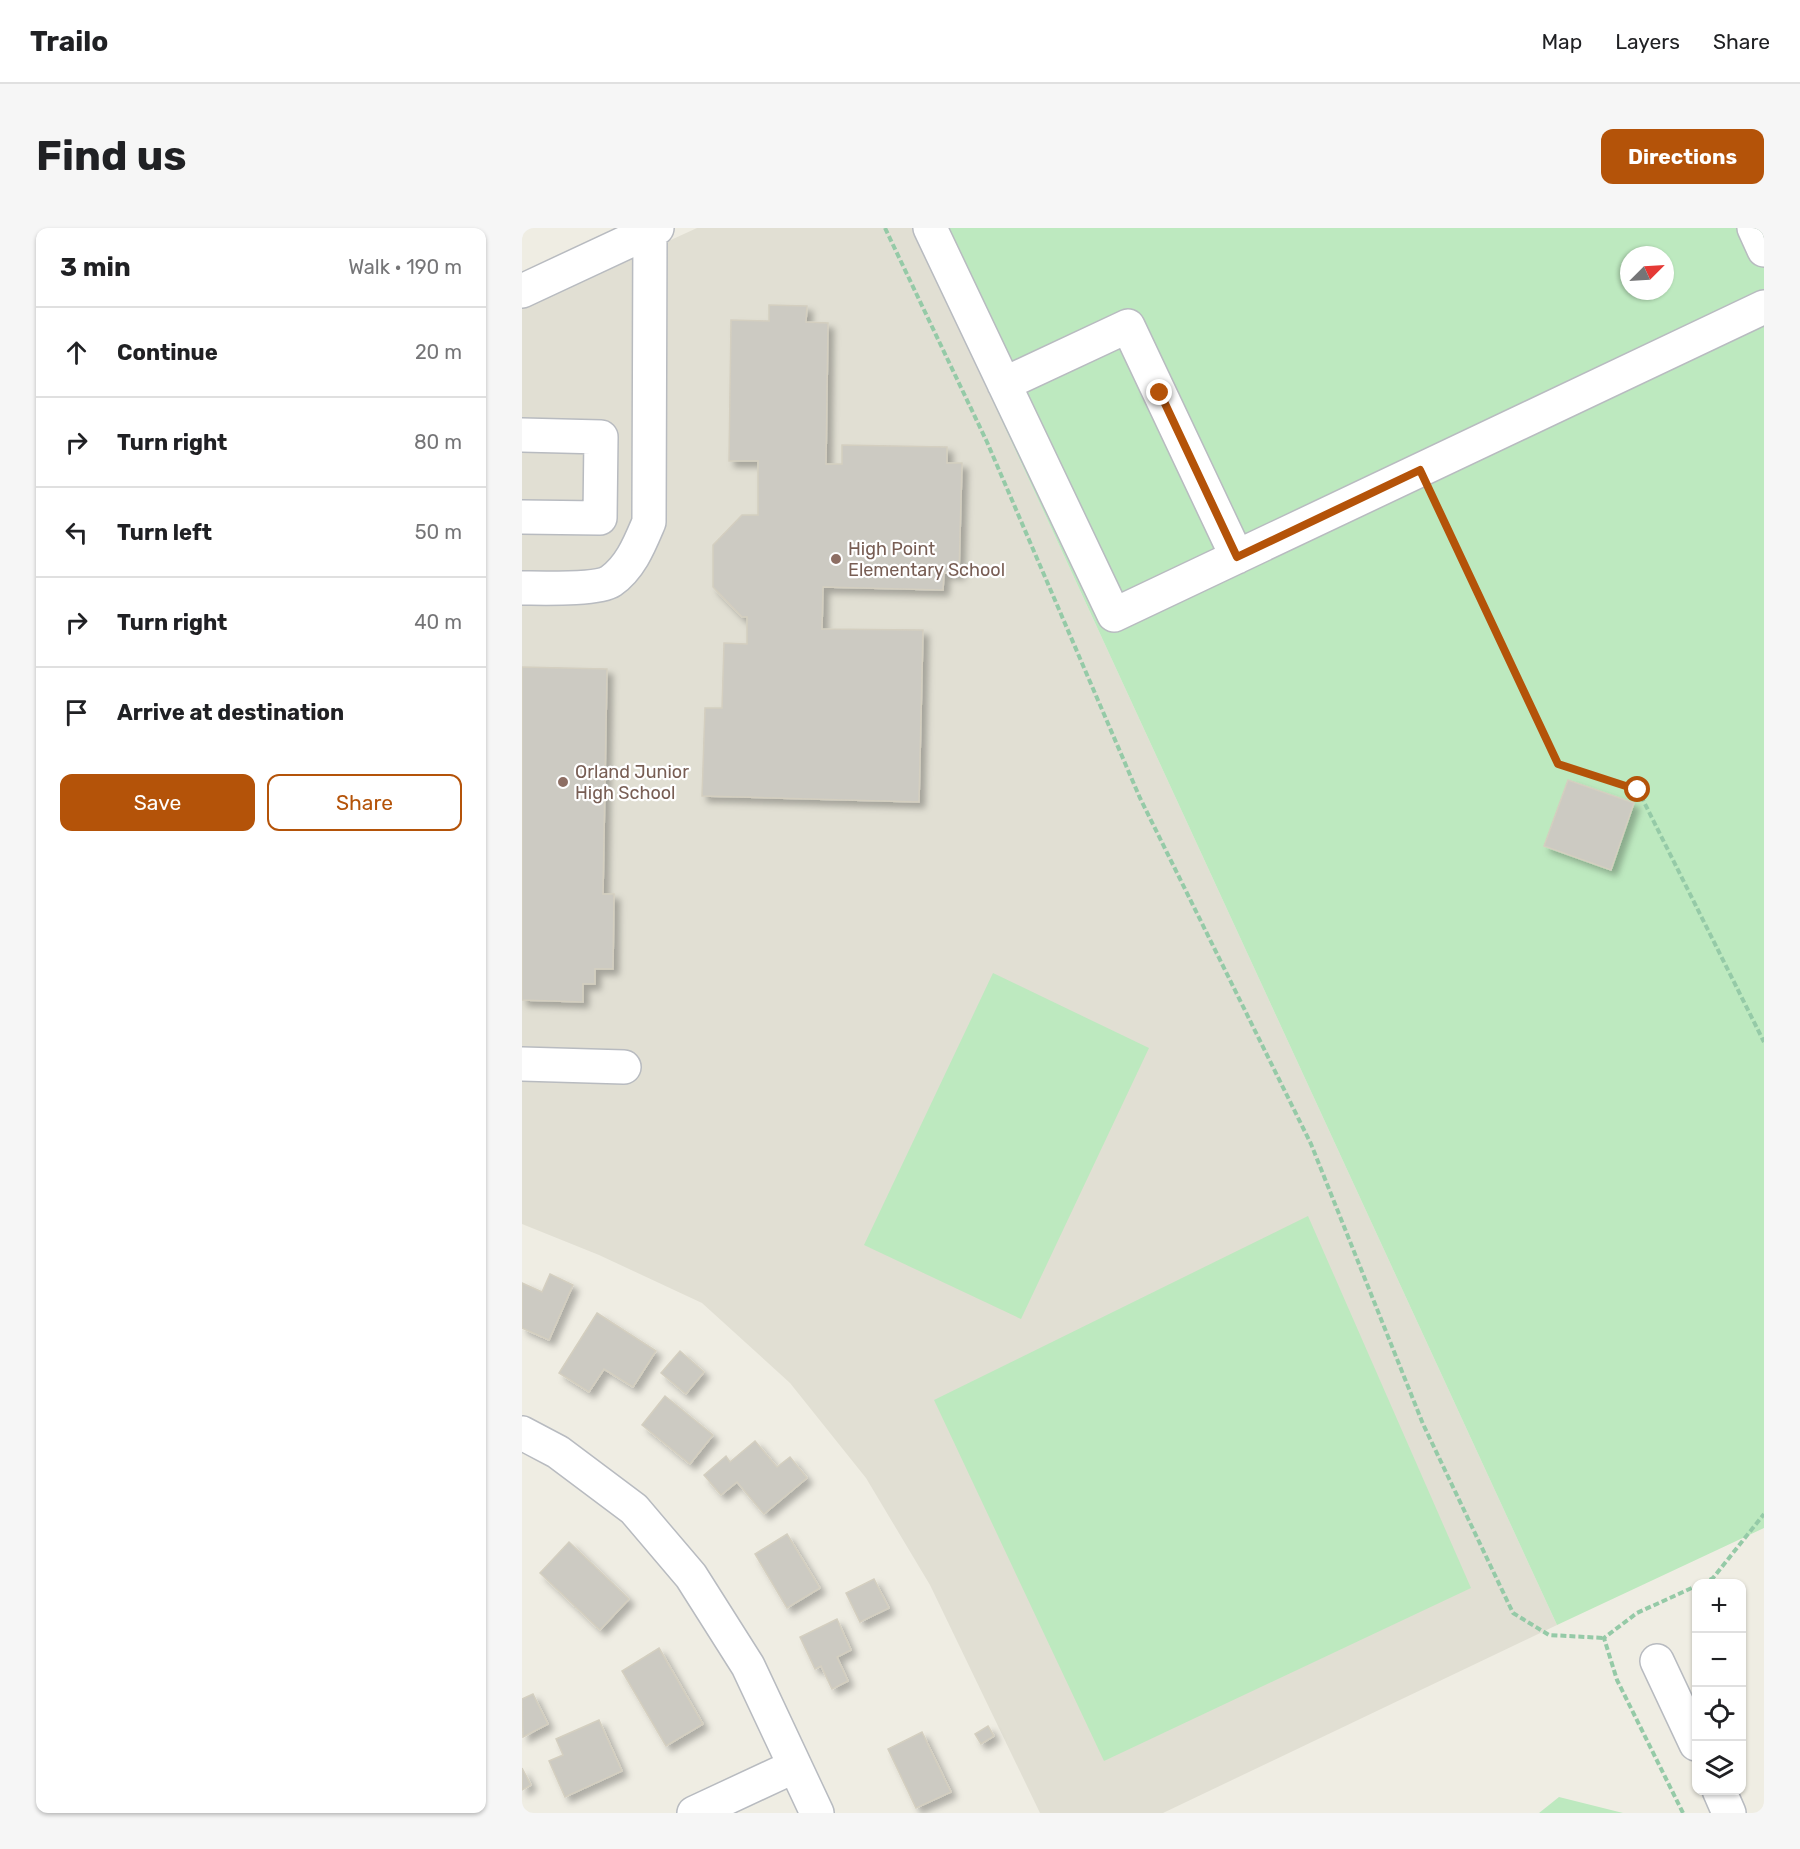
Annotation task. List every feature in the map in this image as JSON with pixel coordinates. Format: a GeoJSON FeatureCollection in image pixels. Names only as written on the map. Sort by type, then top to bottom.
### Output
{"type":"FeatureCollection","features":[{"type":"Feature","properties":{"kind":"street"},"geometry":{"type":"LineString","coordinates":[[930,228],[1114,615],[1764,307]]}},
{"type":"Feature","properties":{"kind":"street"},"geometry":{"type":"LineString","coordinates":[[1754,228],[1764,250]]}},
{"type":"Feature","properties":{"kind":"street"},"geometry":{"type":"LineString","coordinates":[[522,291],[654,230],[650,522],[635,555],[610,582],[561,588],[522,588]]}},
{"type":"Feature","properties":{"kind":"street"},"geometry":{"type":"LineString","coordinates":[[1004,384],[1128,326],[1237,557]]}},
{"type":"Feature","properties":{"kind":"street"},"geometry":{"type":"LineString","coordinates":[[522,435],[601,437],[600,519],[522,517]]}},
{"type":"Feature","properties":{"kind":"street"},"geometry":{"type":"LineString","coordinates":[[522,1064],[624,1066]]}},
{"type":"Feature","properties":{"kind":"street"},"geometry":{"type":"LineString","coordinates":[[522,1433],[558,1452],[634,1509],[691,1576],[748,1666],[817,1813]]}},
{"type":"Feature","properties":{"kind":"street"},"geometry":{"type":"LineString","coordinates":[[1657,1661],[1695,1741]]}},
{"type":"Feature","properties":{"kind":"street"},"geometry":{"type":"LineString","coordinates":[[694,1813],[795,1766]]}},
{"type":"Feature","properties":{"kind":"street"},"geometry":{"type":"LineString","coordinates":[[1721,1795],[1729,1813]]}},
{"type":"Feature","properties":{"kind":"path"},"geometry":{"type":"LineString","coordinates":[[885,228],[987,442],[1140,798],[1311,1144],[1423,1424],[1513,1613],[1549,1635],[1604,1638]]}},
{"type":"Feature","properties":{"kind":"path"},"geometry":{"type":"LineString","coordinates":[[1420,470],[1558,764],[1638,790],[1764,1042]]}},
{"type":"Feature","properties":{"kind":"path"},"geometry":{"type":"LineString","coordinates":[[1711,1579],[1764,1514]]}},
{"type":"Feature","properties":{"kind":"shaded area"},"geometry":{"type":"Polygon","coordinates":[[[697,228],[913,228],[1557,1625],[1163,1813],[1040,1813],[930,1585],[866,1478],[790,1383],[702,1303],[599,1255],[522,1224],[522,308],[697,228]]]}},
{"type":"Feature","properties":{"kind":"green space"},"geometry":{"type":"Polygon","coordinates":[[[913,228],[1764,228],[1764,1528],[1557,1625],[913,228]]]}},
{"type":"Feature","properties":{"kind":"green space"},"geometry":{"type":"Polygon","coordinates":[[[993,973],[1149,1048],[1021,1319],[864,1245],[993,973]]]}},
{"type":"Feature","properties":{"kind":"green space"},"geometry":{"type":"Polygon","coordinates":[[[1308,1216],[1471,1588],[1104,1761],[934,1400],[1308,1216]]]}},
{"type":"Feature","properties":{"kind":"green space"},"geometry":{"type":"Polygon","coordinates":[[[1559,1797],[1623,1813],[1539,1813],[1559,1797]]]}},
{"type":"Feature","properties":{"kind":"building","name":"High Point Elementary School"},"geometry":{"type":"Polygon","coordinates":[[[769,305],[807,306],[806,322],[828,323],[826,464],[842,464],[842,445],[947,447],[947,463],[962,463],[959,574],[944,573],[943,590],[823,587],[822,629],[923,630],[919,802],[702,796],[705,708],[722,708],[724,643],[747,644],[747,617],[742,617],[713,587],[713,545],[742,515],[758,515],[758,461],[729,461],[731,320],[769,321],[769,305]]]}},
{"type":"Feature","properties":{"kind":"building","name":"Orland Junior High School"},"geometry":{"type":"Polygon","coordinates":[[[522,667],[607,669],[603,894],[614,894],[613,969],[595,969],[595,984],[583,984],[583,1002],[522,1000],[522,667]]]}},
{"type":"Feature","properties":{"kind":"building"},"geometry":{"type":"Polygon","coordinates":[[[1568,780],[1634,803],[1611,870],[1544,846],[1568,780]]]}},
{"type":"Feature","properties":{"kind":"building"},"geometry":{"type":"Polygon","coordinates":[[[550,1274],[573,1285],[549,1340],[522,1328],[522,1283],[542,1292],[550,1274]]]}},
{"type":"Feature","properties":{"kind":"building"},"geometry":{"type":"Polygon","coordinates":[[[597,1313],[656,1351],[633,1387],[604,1369],[589,1392],[559,1373],[597,1313]]]}},
{"type":"Feature","properties":{"kind":"building"},"geometry":{"type":"Polygon","coordinates":[[[680,1351],[704,1372],[686,1394],[661,1373],[680,1351]]]}},
{"type":"Feature","properties":{"kind":"building"},"geometry":{"type":"Polygon","coordinates":[[[665,1396],[713,1435],[690,1464],[642,1425],[665,1396]]]}},
{"type":"Feature","properties":{"kind":"building"},"geometry":{"type":"Polygon","coordinates":[[[755,1441],[777,1467],[790,1457],[807,1478],[764,1514],[737,1482],[721,1495],[704,1475],[726,1456],[730,1462],[755,1441]]]}},
{"type":"Feature","properties":{"kind":"building"},"geometry":{"type":"Polygon","coordinates":[[[787,1534],[820,1588],[787,1608],[755,1554],[787,1534]]]}},
{"type":"Feature","properties":{"kind":"building"},"geometry":{"type":"Polygon","coordinates":[[[569,1542],[629,1599],[600,1630],[540,1573],[569,1542]]]}},
{"type":"Feature","properties":{"kind":"building"},"geometry":{"type":"Polygon","coordinates":[[[874,1579],[889,1608],[860,1622],[846,1593],[874,1579]]]}},
{"type":"Feature","properties":{"kind":"building"},"geometry":{"type":"Polygon","coordinates":[[[837,1619],[851,1650],[837,1657],[848,1681],[832,1689],[821,1666],[815,1669],[800,1637],[837,1619]]]}},
{"type":"Feature","properties":{"kind":"building"},"geometry":{"type":"Polygon","coordinates":[[[659,1648],[703,1724],[666,1746],[622,1671],[659,1648]]]}},
{"type":"Feature","properties":{"kind":"building"},"geometry":{"type":"Polygon","coordinates":[[[533,1694],[548,1724],[523,1737],[522,1699],[533,1694]]]}},
{"type":"Feature","properties":{"kind":"building"},"geometry":{"type":"Polygon","coordinates":[[[599,1720],[622,1771],[565,1797],[549,1761],[563,1755],[556,1739],[599,1720]]]}},
{"type":"Feature","properties":{"kind":"building"},"geometry":{"type":"Polygon","coordinates":[[[988,1726],[994,1736],[981,1744],[975,1734],[988,1726]]]}},
{"type":"Feature","properties":{"kind":"building"},"geometry":{"type":"Polygon","coordinates":[[[922,1732],[951,1792],[916,1808],[888,1749],[922,1732]]]}},
{"type":"Feature","properties":{"kind":"building"},"geometry":{"type":"Polygon","coordinates":[[[522,1768],[531,1785],[522,1790],[522,1768]]]}},
{"type":"Feature","properties":{"kind":"place","name":"High Point Elementary School"},"geometry":{"type":"Point","coordinates":[836,559]}},
{"type":"Feature","properties":{"kind":"place","name":"Orland Junior High School"},"geometry":{"type":"Point","coordinates":[563,782]}},
{"type":"Feature","properties":{"kind":"route"},"geometry":{"type":"LineString","coordinates":[[1160,393],[1237,557],[1420,470],[1558,764],[1638,790]]}}]}
